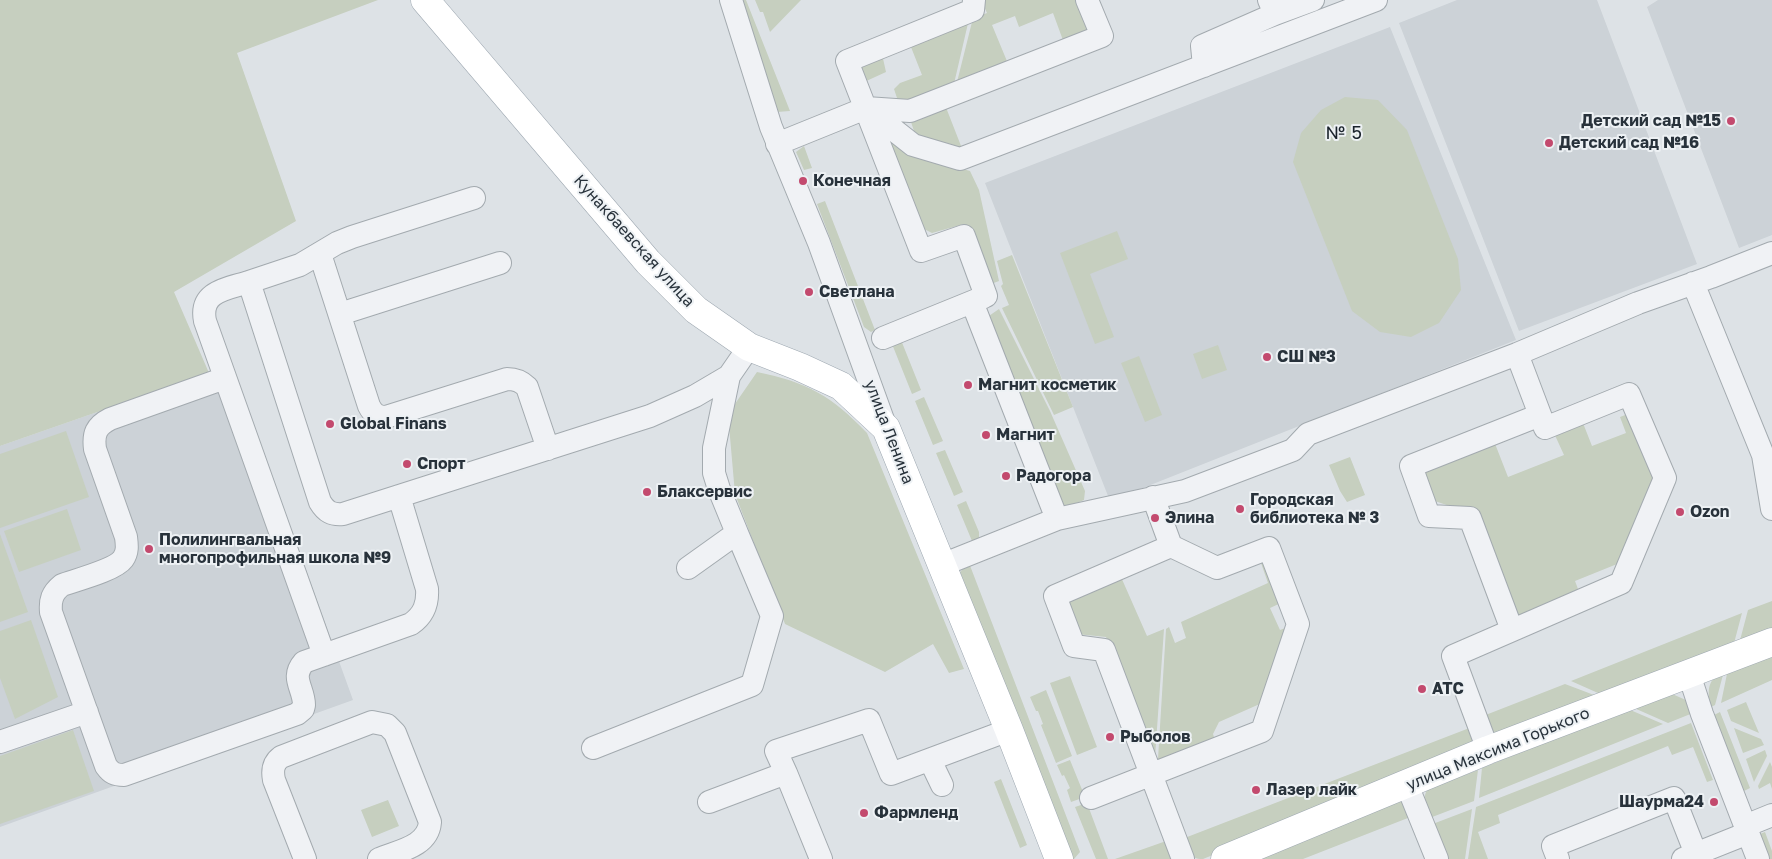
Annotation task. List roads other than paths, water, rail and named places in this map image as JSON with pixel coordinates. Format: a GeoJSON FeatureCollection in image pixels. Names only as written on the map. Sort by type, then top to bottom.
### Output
{"type":"FeatureCollection","features":[{"type":"Feature","properties":{"kind":"main road","name":"Кунакбаевская улица"},"geometry":{"type":"LineString","coordinates":[[425,0],[648,262],[696,310],[750,347],[841,386],[896,440]]}},
{"type":"Feature","properties":{"kind":"main road","name":"улица Ленина"},"geometry":{"type":"LineString","coordinates":[[896,440],[942,565],[1010,730],[1059,859]]}},
{"type":"Feature","properties":{"kind":"main road","name":"улица Максима Горького"},"geometry":{"type":"LineString","coordinates":[[1225,859],[1488,750],[1772,642]]}},
{"type":"Feature","properties":{"kind":"street","name":"улица Ленина"},"geometry":{"type":"LineString","coordinates":[[731,0],[777,144],[819,242],[896,440]]}},
{"type":"Feature","properties":{"kind":"street"},"geometry":{"type":"LineString","coordinates":[[974,0],[973,10],[847,61],[921,251],[964,236],[1057,519]]}},
{"type":"Feature","properties":{"kind":"street"},"geometry":{"type":"LineString","coordinates":[[777,144],[866,108],[910,112],[1102,36],[1087,0]]}},
{"type":"Feature","properties":{"kind":"street"},"geometry":{"type":"LineString","coordinates":[[1204,66],[1202,46],[1272,7],[1313,0]]}},
{"type":"Feature","properties":{"kind":"street"},"geometry":{"type":"LineString","coordinates":[[866,108],[913,145],[960,159],[1376,0]]}},
{"type":"Feature","properties":{"kind":"street"},"geometry":{"type":"LineString","coordinates":[[324,655],[205,320],[203,311],[205,303],[210,296],[218,292],[300,265],[337,243],[352,237],[474,198]]}},
{"type":"Feature","properties":{"kind":"street"},"geometry":{"type":"LineString","coordinates":[[942,565],[1057,519],[1185,491],[1293,450],[1308,434],[1517,354],[1638,303],[1772,253]]}},
{"type":"Feature","properties":{"kind":"street"},"geometry":{"type":"LineString","coordinates":[[320,254],[369,406],[377,415],[386,417],[507,378],[514,379],[522,382],[527,387],[548,449]]}},
{"type":"Feature","properties":{"kind":"street"},"geometry":{"type":"LineString","coordinates":[[340,314],[500,263]]}},
{"type":"Feature","properties":{"kind":"street"},"geometry":{"type":"LineString","coordinates":[[249,282],[320,502],[324,509],[335,515],[657,413],[695,396],[729,376],[750,347]]}},
{"type":"Feature","properties":{"kind":"street"},"geometry":{"type":"LineString","coordinates":[[1693,283],[1763,455],[1772,509]]}},
{"type":"Feature","properties":{"kind":"street"},"geometry":{"type":"LineString","coordinates":[[883,338],[983,298]]}},
{"type":"Feature","properties":{"kind":"street"},"geometry":{"type":"LineString","coordinates":[[1488,750],[1453,656],[1621,583],[1664,478],[1629,394],[1545,428],[1517,354]]}},
{"type":"Feature","properties":{"kind":"street"},"geometry":{"type":"LineString","coordinates":[[593,748],[752,685],[772,616],[719,489],[713,460],[729,376]]}},
{"type":"Feature","properties":{"kind":"street"},"geometry":{"type":"LineString","coordinates":[[225,378],[110,419],[101,423],[96,430],[94,439],[96,449],[128,547],[126,554],[116,566],[62,585],[52,596],[50,604],[51,612],[86,712],[106,766],[110,771],[116,775],[124,775],[300,712],[304,705],[304,700],[297,679],[298,670],[304,662],[411,624],[418,619],[427,603],[427,589],[399,496]]}},
{"type":"Feature","properties":{"kind":"street"},"geometry":{"type":"LineString","coordinates":[[1512,630],[1470,518],[1429,516],[1411,466],[1540,414]]}},
{"type":"Feature","properties":{"kind":"street"},"geometry":{"type":"LineString","coordinates":[[1091,798],[1262,731],[1298,624],[1269,548],[1217,568],[1171,546],[1153,497]]}},
{"type":"Feature","properties":{"kind":"street"},"geometry":{"type":"LineString","coordinates":[[688,568],[737,533]]}},
{"type":"Feature","properties":{"kind":"street"},"geometry":{"type":"LineString","coordinates":[[1171,546],[1055,596],[1074,646],[1104,650],[1183,859]]}},
{"type":"Feature","properties":{"kind":"street"},"geometry":{"type":"LineString","coordinates":[[1689,674],[1702,714],[1758,859]]}},
{"type":"Feature","properties":{"kind":"street"},"geometry":{"type":"LineString","coordinates":[[0,742],[86,712]]}},
{"type":"Feature","properties":{"kind":"street"},"geometry":{"type":"LineString","coordinates":[[821,859],[776,751],[869,720],[891,774],[1010,730]]}},
{"type":"Feature","properties":{"kind":"street"},"geometry":{"type":"LineString","coordinates":[[305,859],[274,780],[272,772],[274,765],[281,756],[372,722],[386,725],[395,733],[430,822],[427,834],[418,844],[379,859]]}},
{"type":"Feature","properties":{"kind":"street"},"geometry":{"type":"LineString","coordinates":[[930,760],[942,785]]}},
{"type":"Feature","properties":{"kind":"street"},"geometry":{"type":"LineString","coordinates":[[709,802],[786,773]]}},
{"type":"Feature","properties":{"kind":"street"},"geometry":{"type":"LineString","coordinates":[[1407,785],[1437,859]]}},
{"type":"Feature","properties":{"kind":"street"},"geometry":{"type":"LineString","coordinates":[[1558,859],[1553,846],[1674,798],[1689,856],[1772,815]]}},
{"type":"Feature","properties":{"kind":"place","name":"Детский сад №15"},"geometry":{"type":"Point","coordinates":[1731,121]}},
{"type":"Feature","properties":{"kind":"place","name":"Детский сад №16"},"geometry":{"type":"Point","coordinates":[1549,143]}},
{"type":"Feature","properties":{"kind":"place","name":"Конечная"},"geometry":{"type":"Point","coordinates":[803,181]}},
{"type":"Feature","properties":{"kind":"place","name":"Светлана"},"geometry":{"type":"Point","coordinates":[809,292]}},
{"type":"Feature","properties":{"kind":"place","name":"СШ №3"},"geometry":{"type":"Point","coordinates":[1267,357]}},
{"type":"Feature","properties":{"kind":"place","name":"Магнит косметик"},"geometry":{"type":"Point","coordinates":[968,385]}},
{"type":"Feature","properties":{"kind":"place","name":"Global Finans"},"geometry":{"type":"Point","coordinates":[330,424]}},
{"type":"Feature","properties":{"kind":"place","name":"Магнит"},"geometry":{"type":"Point","coordinates":[986,435]}},
{"type":"Feature","properties":{"kind":"place","name":"Спорт"},"geometry":{"type":"Point","coordinates":[407,464]}},
{"type":"Feature","properties":{"kind":"place","name":"Радогора"},"geometry":{"type":"Point","coordinates":[1006,476]}},
{"type":"Feature","properties":{"kind":"place","name":"Блаксервис"},"geometry":{"type":"Point","coordinates":[647,492]}},
{"type":"Feature","properties":{"kind":"place","name":"Городская библиотека № 3"},"geometry":{"type":"Point","coordinates":[1240,509]}},
{"type":"Feature","properties":{"kind":"place","name":"Ozon"},"geometry":{"type":"Point","coordinates":[1680,512]}},
{"type":"Feature","properties":{"kind":"place","name":"Элина"},"geometry":{"type":"Point","coordinates":[1155,518]}},
{"type":"Feature","properties":{"kind":"place","name":"Полилингвальная многопрофильная школа №9"},"geometry":{"type":"Point","coordinates":[149,549]}},
{"type":"Feature","properties":{"kind":"place","name":"АТС"},"geometry":{"type":"Point","coordinates":[1422,689]}},
{"type":"Feature","properties":{"kind":"place","name":"Рыболов"},"geometry":{"type":"Point","coordinates":[1110,737]}},
{"type":"Feature","properties":{"kind":"place","name":"Лазер лайк"},"geometry":{"type":"Point","coordinates":[1256,790]}},
{"type":"Feature","properties":{"kind":"place","name":"Шаурма24"},"geometry":{"type":"Point","coordinates":[1714,802]}},
{"type":"Feature","properties":{"kind":"place","name":"Фармленд"},"geometry":{"type":"Point","coordinates":[864,813]}},
{"type":"Feature","properties":{"kind":"district","name":"№ 5"},"geometry":{"type":"Point","coordinates":[1344,133]}}]}
